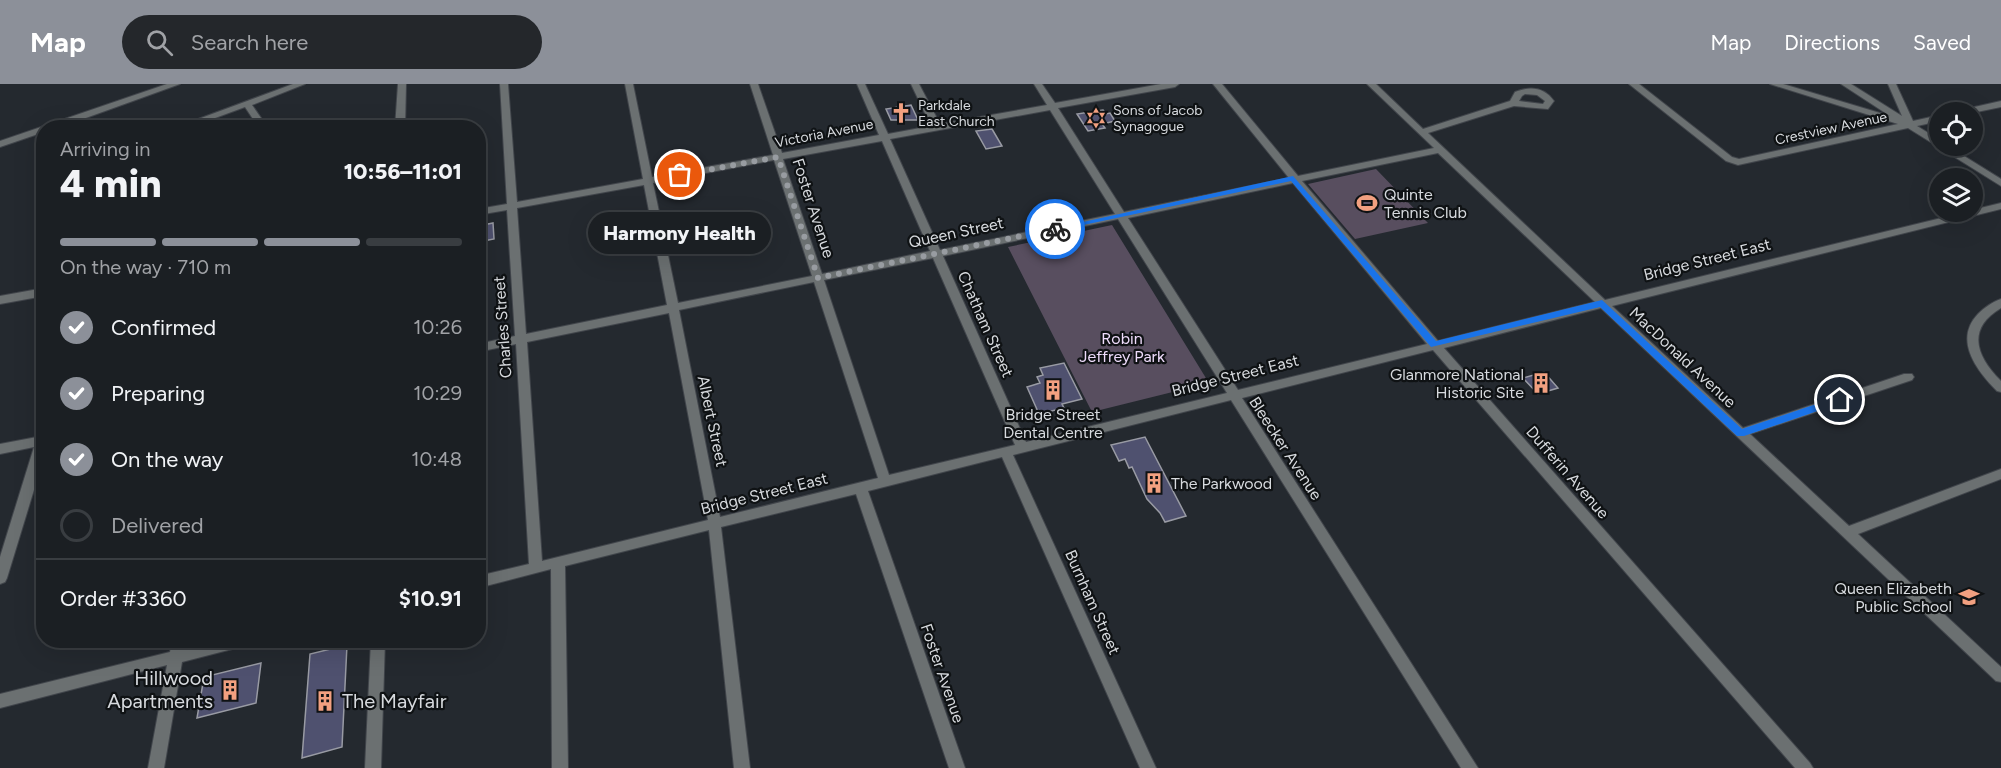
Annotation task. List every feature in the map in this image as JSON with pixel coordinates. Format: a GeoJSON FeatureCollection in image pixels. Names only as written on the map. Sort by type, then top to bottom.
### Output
{"type":"FeatureCollection","features":[{"type":"Feature","properties":{"kind":"street"},"geometry":{"type":"LineString","coordinates":[[70,120],[176,84]]}},
{"type":"Feature","properties":{"kind":"street"},"geometry":{"type":"LineString","coordinates":[[201,120],[301,84]]}},
{"type":"Feature","properties":{"kind":"street"},"geometry":{"type":"LineString","coordinates":[[400,120],[402,84]]}},
{"type":"Feature","properties":{"kind":"street","name":"Charles Street"},"geometry":{"type":"LineString","coordinates":[[504,84],[536,567]]}},
{"type":"Feature","properties":{"kind":"street","name":"Albert Street"},"geometry":{"type":"LineString","coordinates":[[629,84],[714,524],[742,768]]}},
{"type":"Feature","properties":{"kind":"street","name":"Foster Avenue"},"geometry":{"type":"LineString","coordinates":[[754,84],[885,481]]}},
{"type":"Feature","properties":{"kind":"street","name":"Chatham Street"},"geometry":{"type":"LineString","coordinates":[[861,84],[1022,446]]}},
{"type":"Feature","properties":{"kind":"street"},"geometry":{"type":"LineString","coordinates":[[915,84],[937,128]]}},
{"type":"Feature","properties":{"kind":"street","name":"Bleecker Avenue"},"geometry":{"type":"LineString","coordinates":[[1038,84],[1470,768]]}},
{"type":"Feature","properties":{"kind":"street","name":"Victoria Avenue"},"geometry":{"type":"LineString","coordinates":[[486,211],[1175,84]]}},
{"type":"Feature","properties":{"kind":"street","name":"Dufferin Avenue"},"geometry":{"type":"LineString","coordinates":[[1217,84],[1434,345],[1805,768]]}},
{"type":"Feature","properties":{"kind":"street","name":"MacDonald Avenue"},"geometry":{"type":"LineString","coordinates":[[1371,84],[1846,533],[2001,676]]}},
{"type":"Feature","properties":{"kind":"street","name":"Crestview Avenue"},"geometry":{"type":"LineString","coordinates":[[1633,84],[1729,159],[1738,162],[1929,121]]}},
{"type":"Feature","properties":{"kind":"street"},"geometry":{"type":"LineString","coordinates":[[1774,84],[1910,125]]}},
{"type":"Feature","properties":{"kind":"street"},"geometry":{"type":"LineString","coordinates":[[1845,84],[1929,137]]}},
{"type":"Feature","properties":{"kind":"street"},"geometry":{"type":"LineString","coordinates":[[1892,84],[1910,125]]}},
{"type":"Feature","properties":{"kind":"street"},"geometry":{"type":"LineString","coordinates":[[1422,132],[1514,103]]}},
{"type":"Feature","properties":{"kind":"street"},"geometry":{"type":"LineString","coordinates":[[246,104],[258,120]]}},
{"type":"Feature","properties":{"kind":"street"},"geometry":{"type":"LineString","coordinates":[[1983,108],[2001,104]]}},
{"type":"Feature","properties":{"kind":"street"},"geometry":{"type":"LineString","coordinates":[[0,144],[36,131]]}},
{"type":"Feature","properties":{"kind":"street","name":"Queen Street"},"geometry":{"type":"LineString","coordinates":[[486,346],[1293,178],[1440,150]]}},
{"type":"Feature","properties":{"kind":"street"},"geometry":{"type":"LineString","coordinates":[[1958,156],[2001,183]]}},
{"type":"Feature","properties":{"kind":"street","name":"Bridge Street East"},"geometry":{"type":"LineString","coordinates":[[486,580],[2001,206]]}},
{"type":"Feature","properties":{"kind":"street"},"geometry":{"type":"LineString","coordinates":[[0,300],[36,293]]}},
{"type":"Feature","properties":{"kind":"street"},"geometry":{"type":"LineString","coordinates":[[2001,303],[1989,309],[1975,321],[1970,340],[1978,360],[2001,388]]}},
{"type":"Feature","properties":{"kind":"street"},"geometry":{"type":"LineString","coordinates":[[1741,433],[1908,377]]}},
{"type":"Feature","properties":{"kind":"street"},"geometry":{"type":"LineString","coordinates":[[0,448],[36,440]]}},
{"type":"Feature","properties":{"kind":"street","name":"Burnham Street"},"geometry":{"type":"LineString","coordinates":[[1005,451],[1148,768]]}},
{"type":"Feature","properties":{"kind":"street"},"geometry":{"type":"LineString","coordinates":[[0,578],[36,461]]}},
{"type":"Feature","properties":{"kind":"street"},"geometry":{"type":"LineString","coordinates":[[1846,533],[2001,474]]}},
{"type":"Feature","properties":{"kind":"street","name":"Foster Avenue"},"geometry":{"type":"LineString","coordinates":[[860,487],[957,768]]}},
{"type":"Feature","properties":{"kind":"street"},"geometry":{"type":"LineString","coordinates":[[558,561],[560,768]]}},
{"type":"Feature","properties":{"kind":"street"},"geometry":{"type":"LineString","coordinates":[[156,768],[178,648]]}},
{"type":"Feature","properties":{"kind":"street"},"geometry":{"type":"LineString","coordinates":[[0,701],[212,648]]}},
{"type":"Feature","properties":{"kind":"street"},"geometry":{"type":"LineString","coordinates":[[373,768],[378,648]]}},
{"type":"Feature","properties":{"kind":"green space","name":"Quinte Tennis Club"},"geometry":{"type":"Polygon","coordinates":[[[1376,169],[1428,223],[1355,239],[1308,184],[1376,169]]]}},
{"type":"Feature","properties":{"kind":"green space","name":"Robin Jeffrey Park"},"geometry":{"type":"Polygon","coordinates":[[[1112,225],[1209,383],[1092,412],[1008,247],[1112,225]]]}},
{"type":"Feature","properties":{"kind":"building","name":"Parkdale East Church"},"geometry":{"type":"Polygon","coordinates":[[[911,105],[918,120],[891,120],[886,109],[911,105]]]}},
{"type":"Feature","properties":{"kind":"building","name":"Sons of Jacob Synagogue"},"geometry":{"type":"Polygon","coordinates":[[[1103,110],[1106,114],[1110,113],[1115,121],[1102,124],[1105,128],[1088,131],[1077,114],[1103,110]]]}},
{"type":"Feature","properties":{"kind":"building"},"geometry":{"type":"Polygon","coordinates":[[[992,129],[1002,146],[986,149],[976,131],[992,129]]]}},
{"type":"Feature","properties":{"kind":"building"},"geometry":{"type":"Polygon","coordinates":[[[686,183],[688,192],[669,195],[667,186],[686,183]]]}},
{"type":"Feature","properties":{"kind":"building"},"geometry":{"type":"Polygon","coordinates":[[[493,223],[494,239],[486,240],[486,224],[493,223]]]}},
{"type":"Feature","properties":{"kind":"building","name":"Bridge Street Dental Centre"},"geometry":{"type":"Polygon","coordinates":[[[1064,363],[1082,399],[1062,404],[1064,408],[1039,414],[1027,387],[1040,383],[1037,377],[1043,375],[1040,368],[1064,363]]]}},
{"type":"Feature","properties":{"kind":"building","name":"Glanmore National Historic Site"},"geometry":{"type":"Polygon","coordinates":[[[1544,372],[1558,388],[1538,394],[1523,378],[1544,372]]]}},
{"type":"Feature","properties":{"kind":"building","name":"The Parkwood"},"geometry":{"type":"Polygon","coordinates":[[[1145,437],[1186,516],[1165,522],[1147,499],[1132,467],[1129,468],[1125,459],[1119,461],[1111,445],[1145,437]]]}},
{"type":"Feature","properties":{"kind":"building","name":"The Mayfair"},"geometry":{"type":"Polygon","coordinates":[[[335,648],[347,648],[342,747],[302,758],[310,654],[335,648]]]}},
{"type":"Feature","properties":{"kind":"building","name":"Hillwood Apartments"},"geometry":{"type":"Polygon","coordinates":[[[261,663],[256,703],[197,718],[204,677],[261,663]]]}},
{"type":"Feature","properties":{"kind":"way so far"},"geometry":{"type":"LineString","coordinates":[[680,175],[778,157],[818,278],[1055,229]]}},
{"type":"Feature","properties":{"kind":"place","name":"Parkdale East Church"},"geometry":{"type":"Point","coordinates":[901,113]}},
{"type":"Feature","properties":{"kind":"place","name":"Sons of Jacob Synagogue"},"geometry":{"type":"Point","coordinates":[1096,118]}},
{"type":"Feature","properties":{"kind":"place","name":"Harmony Health"},"geometry":{"type":"Point","coordinates":[680,175]}},
{"type":"Feature","properties":{"kind":"place","name":"Quinte Tennis Club"},"geometry":{"type":"Point","coordinates":[1367,203]}},
{"type":"Feature","properties":{"kind":"place","name":"Glanmore National Historic Site"},"geometry":{"type":"Point","coordinates":[1541,383]}},
{"type":"Feature","properties":{"kind":"place","name":"Bridge Street Dental Centre"},"geometry":{"type":"Point","coordinates":[1053,390]}},
{"type":"Feature","properties":{"kind":"place","name":"The Parkwood"},"geometry":{"type":"Point","coordinates":[1154,483]}},
{"type":"Feature","properties":{"kind":"place","name":"Queen Elizabeth Public School"},"geometry":{"type":"Point","coordinates":[1969,597]}},
{"type":"Feature","properties":{"kind":"place","name":"Hillwood Apartments"},"geometry":{"type":"Point","coordinates":[230,690]}},
{"type":"Feature","properties":{"kind":"place","name":"The Mayfair"},"geometry":{"type":"Point","coordinates":[325,701]}},
{"type":"Feature","properties":{"kind":"route"},"geometry":{"type":"LineString","coordinates":[[1055,229],[1293,178],[1434,345],[1602,303],[1741,433],[1840,400]]}}]}
